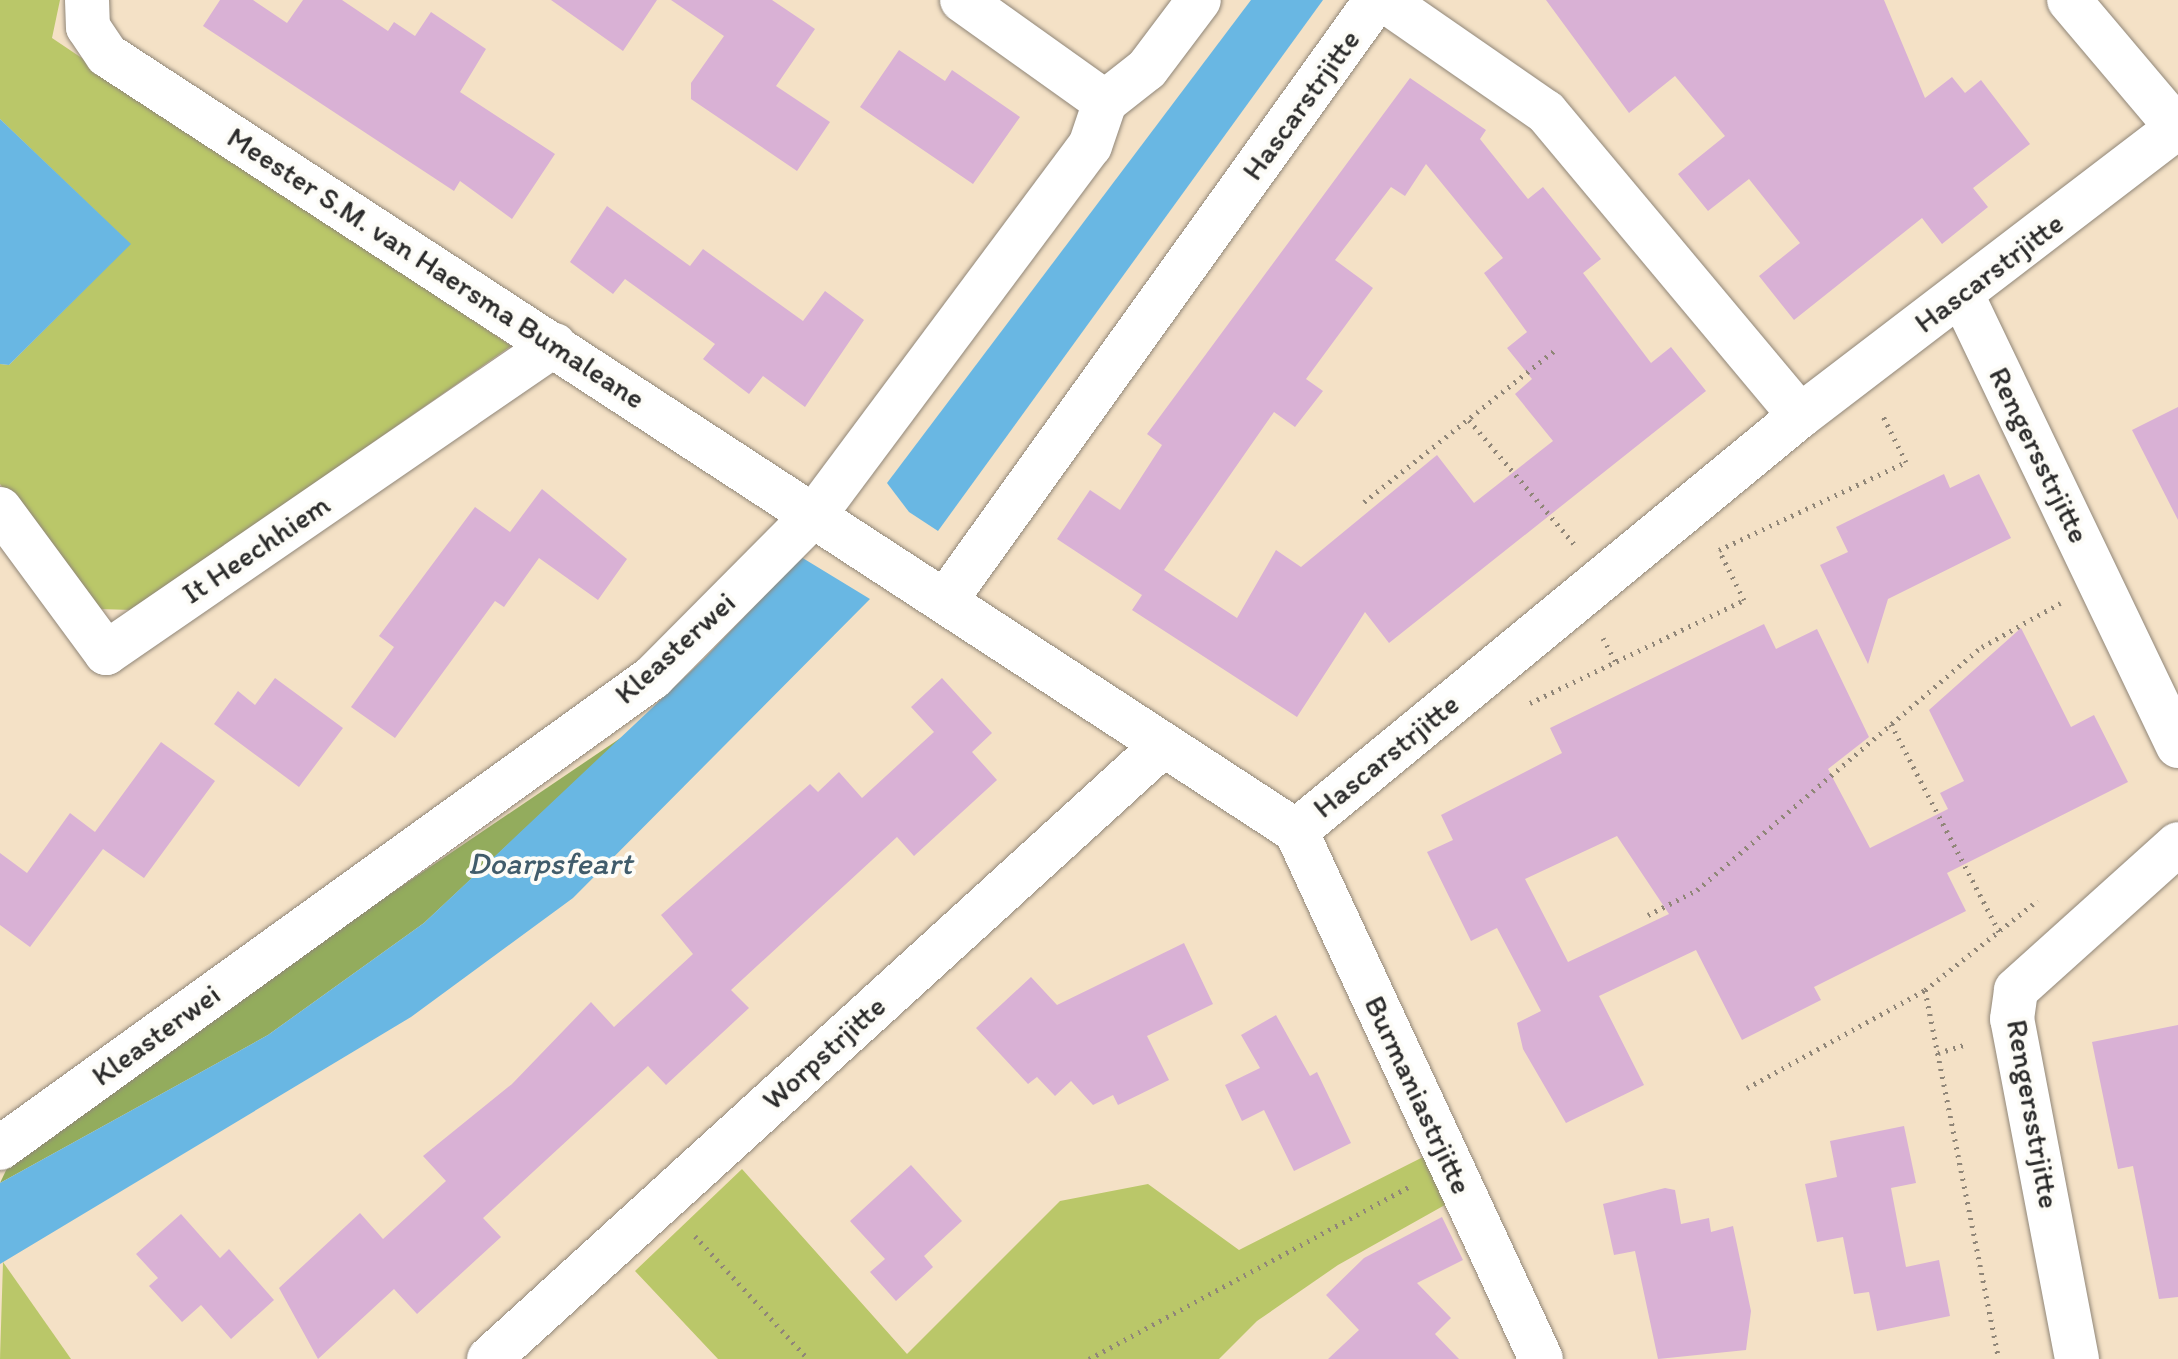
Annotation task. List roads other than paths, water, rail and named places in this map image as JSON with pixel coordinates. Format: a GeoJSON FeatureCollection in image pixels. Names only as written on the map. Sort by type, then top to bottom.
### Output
{"type":"FeatureCollection","features":[{"type":"Feature","properties":{"kind":"street","name":"Meester S.M. van Haersma Bumaleane"},"geometry":{"type":"LineString","coordinates":[[87,0],[88,27],[107,55],[816,513]]}},
{"type":"Feature","properties":{"kind":"street"},"geometry":{"type":"LineString","coordinates":[[962,0],[1105,102],[1147,69],[1199,0]]}},
{"type":"Feature","properties":{"kind":"street","name":"Hascarstrjitte"},"geometry":{"type":"LineString","coordinates":[[945,601],[1376,0]]}},
{"type":"Feature","properties":{"kind":"street","name":"Hascarstrjitte"},"geometry":{"type":"LineString","coordinates":[[1384,0],[1546,112],[1800,416]]}},
{"type":"Feature","properties":{"kind":"street"},"geometry":{"type":"LineString","coordinates":[[2069,0],[2178,128]]}},
{"type":"Feature","properties":{"kind":"street","name":"Kleasterwei"},"geometry":{"type":"LineString","coordinates":[[0,1148],[653,677],[816,513],[1090,146],[1105,102]]}},
{"type":"Feature","properties":{"kind":"street","name":"Hascarstrjitte"},"geometry":{"type":"LineString","coordinates":[[816,513],[1160,748],[1296,831],[1800,416],[2178,128]]}},
{"type":"Feature","properties":{"kind":"street","name":"Rengersstrjitte"},"geometry":{"type":"LineString","coordinates":[[1962,295],[2178,746]]}},
{"type":"Feature","properties":{"kind":"street","name":"It Heechhiem"},"geometry":{"type":"LineString","coordinates":[[0,509],[106,653],[554,345]]}},
{"type":"Feature","properties":{"kind":"street","name":"Worpstrjitte"},"geometry":{"type":"LineString","coordinates":[[489,1359],[1160,748]]}},
{"type":"Feature","properties":{"kind":"street","name":"Burmaniastrjitte"},"geometry":{"type":"LineString","coordinates":[[1296,831],[1541,1359]]}},
{"type":"Feature","properties":{"kind":"street","name":"Rengersstrjitte"},"geometry":{"type":"LineString","coordinates":[[2077,1359],[2012,1019],[2016,990],[2035,967],[2178,844]]}},
{"type":"Feature","properties":{"kind":"water"},"geometry":{"type":"Polygon","coordinates":[[[1251,0],[1323,0],[938,531],[909,512],[887,483],[1251,0]]]}},
{"type":"Feature","properties":{"kind":"water"},"geometry":{"type":"Polygon","coordinates":[[[0,119],[131,244],[9,365],[0,364],[0,119]]]}},
{"type":"Feature","properties":{"kind":"water","name":"Doarpsfeart"},"geometry":{"type":"Polygon","coordinates":[[[801,557],[870,599],[573,898],[411,1017],[0,1264],[0,1183],[268,1035],[424,923],[704,659],[801,557]]]}}]}
